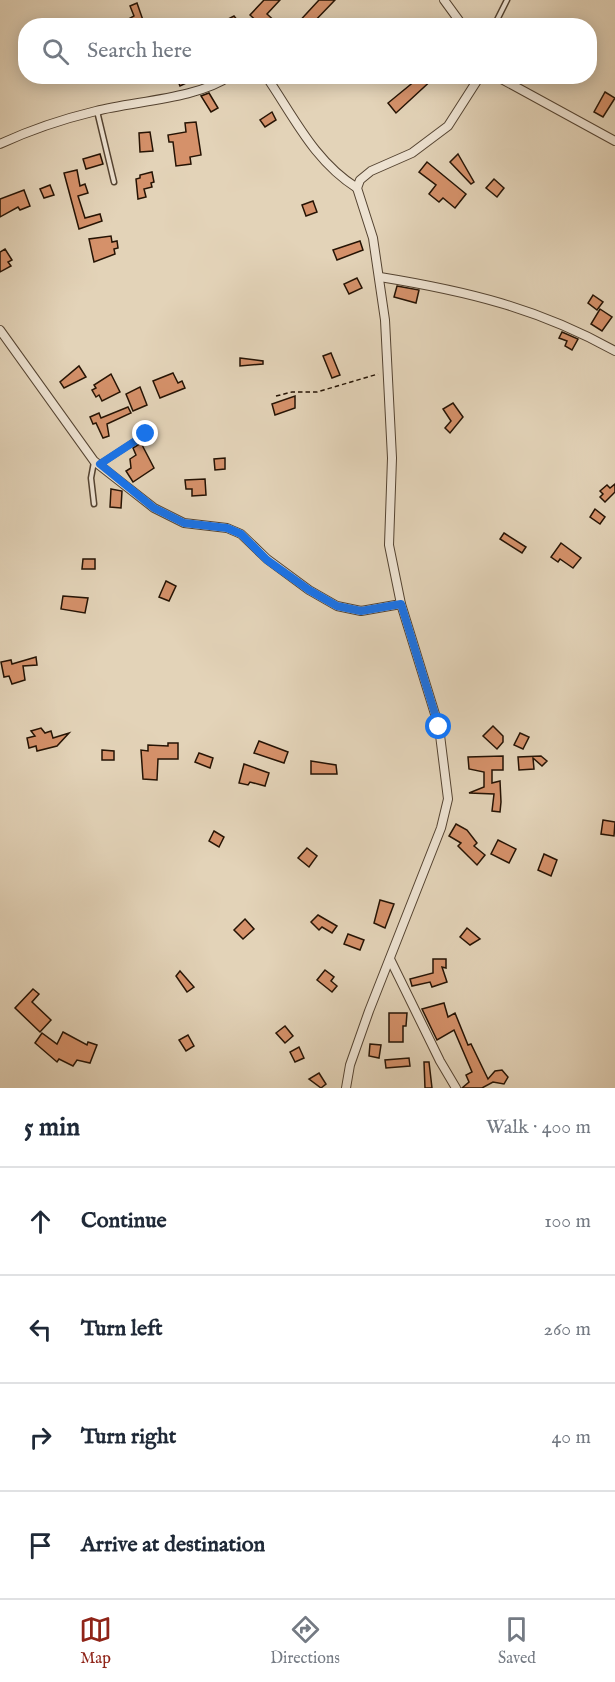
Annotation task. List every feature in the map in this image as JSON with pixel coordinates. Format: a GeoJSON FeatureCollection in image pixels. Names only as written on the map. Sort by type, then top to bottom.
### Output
{"type":"FeatureCollection","features":[{"type":"Feature","properties":{"kind":"street"},"geometry":{"type":"LineString","coordinates":[[444,0],[457,18]]}},
{"type":"Feature","properties":{"kind":"street"},"geometry":{"type":"LineString","coordinates":[[0,144],[21,134],[97,110],[166,98],[207,84]]}},
{"type":"Feature","properties":{"kind":"street"},"geometry":{"type":"LineString","coordinates":[[271,84],[312,149],[338,176],[357,188]]}},
{"type":"Feature","properties":{"kind":"street"},"geometry":{"type":"LineString","coordinates":[[346,1088],[350,1065],[441,828],[448,799],[439,727],[401,604],[389,545],[393,458],[380,277],[372,238],[357,188],[360,180],[371,171],[412,153],[448,126],[475,84]]}},
{"type":"Feature","properties":{"kind":"street"},"geometry":{"type":"LineString","coordinates":[[511,84],[615,141]]}},
{"type":"Feature","properties":{"kind":"street"},"geometry":{"type":"LineString","coordinates":[[380,277],[460,291],[533,313],[573,327],[615,351]]}},
{"type":"Feature","properties":{"kind":"street"},"geometry":{"type":"LineString","coordinates":[[0,330],[97,462],[154,508],[184,523],[227,528],[241,534],[267,560],[309,590],[337,606],[361,611],[401,604]]}},
{"type":"Feature","properties":{"kind":"street"},"geometry":{"type":"LineString","coordinates":[[390,959],[440,1061],[456,1088]]}},
{"type":"Feature","properties":{"kind":"lane"},"geometry":{"type":"LineString","coordinates":[[498,18],[507,0]]}},
{"type":"Feature","properties":{"kind":"lane"},"geometry":{"type":"LineString","coordinates":[[97,110],[114,182]]}},
{"type":"Feature","properties":{"kind":"lane"},"geometry":{"type":"LineString","coordinates":[[94,504],[92,478],[97,462],[146,434]]}},
{"type":"Feature","properties":{"kind":"path"},"geometry":{"type":"LineString","coordinates":[[276,396],[292,392],[317,392],[388,371]]}},
{"type":"Feature","properties":{"kind":"building"},"geometry":{"type":"Polygon","coordinates":[[[264,0],[280,0],[267,14],[271,18],[253,18],[250,15],[264,0]]]}},
{"type":"Feature","properties":{"kind":"building"},"geometry":{"type":"Polygon","coordinates":[[[319,0],[335,0],[318,18],[302,18],[319,0]]]}},
{"type":"Feature","properties":{"kind":"building"},"geometry":{"type":"Polygon","coordinates":[[[137,3],[142,18],[130,18],[134,16],[130,6],[137,3]]]}},
{"type":"Feature","properties":{"kind":"building"},"geometry":{"type":"Polygon","coordinates":[[[411,84],[427,84],[396,113],[388,103],[411,84]]]}},
{"type":"Feature","properties":{"kind":"building"},"geometry":{"type":"Polygon","coordinates":[[[605,92],[615,98],[603,117],[594,112],[605,92]]]}},
{"type":"Feature","properties":{"kind":"building"},"geometry":{"type":"Polygon","coordinates":[[[209,93],[218,108],[211,112],[201,96],[209,93]]]}},
{"type":"Feature","properties":{"kind":"building"},"geometry":{"type":"Polygon","coordinates":[[[272,112],[276,120],[265,127],[260,120],[272,112]]]}},
{"type":"Feature","properties":{"kind":"building"},"geometry":{"type":"Polygon","coordinates":[[[196,122],[201,155],[190,157],[191,164],[176,166],[173,142],[169,142],[168,135],[186,132],[185,123],[196,122]]]}},
{"type":"Feature","properties":{"kind":"building"},"geometry":{"type":"Polygon","coordinates":[[[150,132],[153,151],[140,152],[139,133],[150,132]]]}},
{"type":"Feature","properties":{"kind":"building"},"geometry":{"type":"Polygon","coordinates":[[[100,154],[103,164],[86,169],[83,159],[100,154]]]}},
{"type":"Feature","properties":{"kind":"building"},"geometry":{"type":"Polygon","coordinates":[[[458,154],[474,182],[471,184],[450,162],[458,154]]]}},
{"type":"Feature","properties":{"kind":"building"},"geometry":{"type":"Polygon","coordinates":[[[427,162],[466,194],[455,208],[443,198],[439,202],[429,194],[436,185],[419,172],[427,162]]]}},
{"type":"Feature","properties":{"kind":"building"},"geometry":{"type":"Polygon","coordinates":[[[77,170],[80,186],[85,184],[88,193],[78,196],[85,218],[100,214],[102,221],[79,229],[64,173],[77,170]]]}},
{"type":"Feature","properties":{"kind":"building"},"geometry":{"type":"Polygon","coordinates":[[[152,172],[154,182],[151,183],[152,187],[144,189],[146,197],[138,199],[136,179],[140,178],[140,175],[152,172]]]}},
{"type":"Feature","properties":{"kind":"building"},"geometry":{"type":"Polygon","coordinates":[[[494,179],[504,188],[497,197],[486,188],[494,179]]]}},
{"type":"Feature","properties":{"kind":"building"},"geometry":{"type":"Polygon","coordinates":[[[50,185],[54,195],[44,198],[40,189],[50,185]]]}},
{"type":"Feature","properties":{"kind":"building"},"geometry":{"type":"Polygon","coordinates":[[[24,190],[30,206],[20,210],[18,207],[0,217],[0,199],[24,190]]]}},
{"type":"Feature","properties":{"kind":"building"},"geometry":{"type":"Polygon","coordinates":[[[313,201],[317,212],[306,216],[302,205],[313,201]]]}},
{"type":"Feature","properties":{"kind":"building"},"geometry":{"type":"Polygon","coordinates":[[[111,236],[112,242],[117,241],[118,248],[114,249],[115,254],[94,262],[89,239],[111,236]]]}},
{"type":"Feature","properties":{"kind":"building"},"geometry":{"type":"Polygon","coordinates":[[[360,241],[363,250],[337,260],[333,250],[360,241]]]}},
{"type":"Feature","properties":{"kind":"building"},"geometry":{"type":"Polygon","coordinates":[[[5,249],[12,260],[8,262],[11,266],[0,272],[0,252],[5,249]]]}},
{"type":"Feature","properties":{"kind":"building"},"geometry":{"type":"Polygon","coordinates":[[[357,278],[362,288],[349,294],[344,284],[357,278]]]}},
{"type":"Feature","properties":{"kind":"building"},"geometry":{"type":"Polygon","coordinates":[[[397,286],[419,290],[416,303],[394,297],[397,286]]]}},
{"type":"Feature","properties":{"kind":"building"},"geometry":{"type":"Polygon","coordinates":[[[593,295],[603,302],[597,310],[588,303],[593,295]]]}},
{"type":"Feature","properties":{"kind":"building"},"geometry":{"type":"Polygon","coordinates":[[[600,309],[612,317],[602,331],[591,324],[600,309]]]}},
{"type":"Feature","properties":{"kind":"building"},"geometry":{"type":"Polygon","coordinates":[[[562,332],[578,339],[572,350],[565,346],[567,341],[559,338],[562,332]]]}},
{"type":"Feature","properties":{"kind":"building"},"geometry":{"type":"Polygon","coordinates":[[[331,353],[340,375],[332,378],[323,356],[331,353]]]}},
{"type":"Feature","properties":{"kind":"building"},"geometry":{"type":"Polygon","coordinates":[[[240,358],[263,361],[263,364],[240,366],[240,358]]]}},
{"type":"Feature","properties":{"kind":"building"},"geometry":{"type":"Polygon","coordinates":[[[79,366],[86,377],[64,388],[60,382],[79,366]]]}},
{"type":"Feature","properties":{"kind":"building"},"geometry":{"type":"Polygon","coordinates":[[[173,373],[178,383],[182,381],[185,388],[160,398],[153,381],[173,373]]]}},
{"type":"Feature","properties":{"kind":"building"},"geometry":{"type":"Polygon","coordinates":[[[111,374],[120,392],[102,401],[99,395],[96,397],[92,390],[96,388],[94,385],[111,374]]]}},
{"type":"Feature","properties":{"kind":"building"},"geometry":{"type":"Polygon","coordinates":[[[140,387],[147,405],[133,411],[126,394],[140,387]]]}},
{"type":"Feature","properties":{"kind":"building"},"geometry":{"type":"Polygon","coordinates":[[[295,396],[295,408],[275,415],[272,404],[295,396]]]}},
{"type":"Feature","properties":{"kind":"building"},"geometry":{"type":"Polygon","coordinates":[[[453,403],[463,417],[450,433],[445,428],[451,421],[443,409],[453,403]]]}},
{"type":"Feature","properties":{"kind":"building"},"geometry":{"type":"Polygon","coordinates":[[[128,407],[131,413],[107,424],[109,436],[103,438],[96,423],[93,424],[90,417],[99,413],[101,418],[128,407]]]}},
{"type":"Feature","properties":{"kind":"building"},"geometry":{"type":"Polygon","coordinates":[[[141,443],[154,468],[133,482],[126,471],[131,468],[130,459],[136,455],[133,448],[141,443]]]}},
{"type":"Feature","properties":{"kind":"building"},"geometry":{"type":"Polygon","coordinates":[[[225,458],[225,469],[215,470],[214,459],[225,458]]]}},
{"type":"Feature","properties":{"kind":"building"},"geometry":{"type":"Polygon","coordinates":[[[205,479],[206,495],[192,496],[192,489],[186,489],[185,480],[205,479]]]}},
{"type":"Feature","properties":{"kind":"building"},"geometry":{"type":"Polygon","coordinates":[[[615,484],[615,492],[605,502],[600,497],[603,494],[600,491],[607,485],[610,488],[615,484]]]}},
{"type":"Feature","properties":{"kind":"building"},"geometry":{"type":"Polygon","coordinates":[[[111,489],[122,491],[121,508],[110,507],[111,489]]]}},
{"type":"Feature","properties":{"kind":"building"},"geometry":{"type":"Polygon","coordinates":[[[595,509],[605,517],[600,524],[590,517],[595,509]]]}},
{"type":"Feature","properties":{"kind":"building"},"geometry":{"type":"Polygon","coordinates":[[[504,533],[526,547],[522,553],[500,539],[504,533]]]}},
{"type":"Feature","properties":{"kind":"building"},"geometry":{"type":"Polygon","coordinates":[[[561,543],[581,558],[573,568],[560,559],[558,562],[551,557],[561,543]]]}},
{"type":"Feature","properties":{"kind":"building"},"geometry":{"type":"Polygon","coordinates":[[[83,559],[95,559],[95,569],[82,569],[83,559]]]}},
{"type":"Feature","properties":{"kind":"building"},"geometry":{"type":"Polygon","coordinates":[[[166,581],[176,586],[169,601],[159,597],[166,581]]]}},
{"type":"Feature","properties":{"kind":"building"},"geometry":{"type":"Polygon","coordinates":[[[63,596],[88,598],[85,613],[61,609],[63,596]]]}},
{"type":"Feature","properties":{"kind":"building"},"geometry":{"type":"Polygon","coordinates":[[[36,657],[37,665],[23,666],[25,680],[12,684],[9,676],[4,677],[1,662],[11,660],[12,664],[36,657]]]}},
{"type":"Feature","properties":{"kind":"building"},"geometry":{"type":"Polygon","coordinates":[[[493,726],[503,736],[503,742],[497,749],[483,736],[493,726]]]}},
{"type":"Feature","properties":{"kind":"building"},"geometry":{"type":"Polygon","coordinates":[[[41,728],[45,733],[51,731],[53,738],[69,733],[57,746],[37,751],[36,746],[29,748],[27,738],[35,736],[31,731],[41,728]]]}},
{"type":"Feature","properties":{"kind":"building"},"geometry":{"type":"Polygon","coordinates":[[[520,733],[529,737],[523,749],[514,745],[520,733]]]}},
{"type":"Feature","properties":{"kind":"building"},"geometry":{"type":"Polygon","coordinates":[[[259,741],[288,752],[284,763],[254,753],[259,741]]]}},
{"type":"Feature","properties":{"kind":"building"},"geometry":{"type":"Polygon","coordinates":[[[168,743],[178,743],[178,759],[158,759],[157,780],[143,779],[141,750],[148,751],[148,745],[168,746],[168,743]]]}},
{"type":"Feature","properties":{"kind":"building"},"geometry":{"type":"Polygon","coordinates":[[[102,750],[114,751],[114,760],[102,760],[102,750]]]}},
{"type":"Feature","properties":{"kind":"building"},"geometry":{"type":"Polygon","coordinates":[[[199,753],[213,758],[210,768],[195,762],[199,753]]]}},
{"type":"Feature","properties":{"kind":"building"},"geometry":{"type":"Polygon","coordinates":[[[503,756],[503,770],[492,770],[492,783],[500,781],[500,812],[492,811],[494,794],[469,793],[484,787],[484,772],[469,769],[468,757],[503,756]]]}},
{"type":"Feature","properties":{"kind":"building"},"geometry":{"type":"Polygon","coordinates":[[[541,756],[547,761],[542,766],[533,758],[534,769],[519,770],[518,757],[541,756]]]}},
{"type":"Feature","properties":{"kind":"building"},"geometry":{"type":"Polygon","coordinates":[[[311,761],[336,765],[337,774],[311,774],[311,761]]]}},
{"type":"Feature","properties":{"kind":"building"},"geometry":{"type":"Polygon","coordinates":[[[244,764],[269,773],[265,786],[250,782],[248,785],[239,783],[244,764]]]}},
{"type":"Feature","properties":{"kind":"building"},"geometry":{"type":"Polygon","coordinates":[[[603,820],[615,822],[614,836],[601,834],[603,820]]]}},
{"type":"Feature","properties":{"kind":"building"},"geometry":{"type":"Polygon","coordinates":[[[456,824],[467,830],[477,843],[474,846],[485,855],[477,865],[458,846],[461,843],[449,836],[456,824]]]}},
{"type":"Feature","properties":{"kind":"building"},"geometry":{"type":"Polygon","coordinates":[[[214,831],[224,837],[219,847],[209,841],[214,831]]]}},
{"type":"Feature","properties":{"kind":"building"},"geometry":{"type":"Polygon","coordinates":[[[498,840],[516,849],[509,863],[491,854],[498,840]]]}},
{"type":"Feature","properties":{"kind":"building"},"geometry":{"type":"Polygon","coordinates":[[[307,848],[317,856],[309,867],[298,858],[307,848]]]}},
{"type":"Feature","properties":{"kind":"building"},"geometry":{"type":"Polygon","coordinates":[[[544,854],[557,860],[551,876],[538,870],[544,854]]]}},
{"type":"Feature","properties":{"kind":"building"},"geometry":{"type":"Polygon","coordinates":[[[380,900],[394,904],[385,928],[374,923],[380,900]]]}},
{"type":"Feature","properties":{"kind":"building"},"geometry":{"type":"Polygon","coordinates":[[[318,915],[337,926],[332,933],[322,927],[319,930],[311,922],[318,915]]]}},
{"type":"Feature","properties":{"kind":"building"},"geometry":{"type":"Polygon","coordinates":[[[245,919],[254,929],[243,939],[234,930],[245,919]]]}},
{"type":"Feature","properties":{"kind":"building"},"geometry":{"type":"Polygon","coordinates":[[[467,928],[480,939],[470,945],[460,937],[467,928]]]}},
{"type":"Feature","properties":{"kind":"building"},"geometry":{"type":"Polygon","coordinates":[[[348,934],[364,940],[360,950],[344,944],[348,934]]]}},
{"type":"Feature","properties":{"kind":"building"},"geometry":{"type":"Polygon","coordinates":[[[433,959],[446,959],[446,968],[442,967],[447,982],[432,987],[430,982],[412,986],[410,979],[433,973],[433,959]]]}},
{"type":"Feature","properties":{"kind":"building"},"geometry":{"type":"Polygon","coordinates":[[[325,970],[334,977],[331,981],[337,986],[332,992],[317,980],[325,970]]]}},
{"type":"Feature","properties":{"kind":"building"},"geometry":{"type":"Polygon","coordinates":[[[180,971],[194,987],[187,992],[176,976],[180,971]]]}},
{"type":"Feature","properties":{"kind":"building"},"geometry":{"type":"Polygon","coordinates":[[[33,989],[39,994],[32,1002],[51,1020],[40,1032],[15,1008],[33,989]]]}},
{"type":"Feature","properties":{"kind":"building"},"geometry":{"type":"Polygon","coordinates":[[[444,1003],[448,1017],[455,1013],[468,1045],[471,1044],[488,1079],[495,1071],[502,1070],[508,1077],[504,1084],[493,1082],[482,1088],[462,1088],[469,1082],[466,1075],[472,1072],[454,1030],[437,1040],[422,1009],[444,1003]]]}},
{"type":"Feature","properties":{"kind":"building"},"geometry":{"type":"Polygon","coordinates":[[[389,1013],[407,1013],[406,1026],[403,1026],[403,1042],[389,1042],[389,1013]]]}},
{"type":"Feature","properties":{"kind":"building"},"geometry":{"type":"Polygon","coordinates":[[[285,1026],[293,1036],[285,1043],[276,1033],[285,1026]]]}},
{"type":"Feature","properties":{"kind":"building"},"geometry":{"type":"Polygon","coordinates":[[[63,1032],[87,1045],[88,1042],[97,1045],[90,1063],[77,1060],[73,1066],[59,1059],[57,1062],[35,1043],[42,1033],[57,1044],[63,1032]]]}},
{"type":"Feature","properties":{"kind":"building"},"geometry":{"type":"Polygon","coordinates":[[[188,1035],[194,1046],[186,1051],[179,1040],[188,1035]]]}},
{"type":"Feature","properties":{"kind":"building"},"geometry":{"type":"Polygon","coordinates":[[[370,1044],[381,1045],[379,1058],[369,1056],[370,1044]]]}},
{"type":"Feature","properties":{"kind":"building"},"geometry":{"type":"Polygon","coordinates":[[[299,1047],[304,1058],[295,1062],[290,1052],[299,1047]]]}},
{"type":"Feature","properties":{"kind":"building"},"geometry":{"type":"Polygon","coordinates":[[[409,1058],[410,1066],[386,1068],[385,1060],[409,1058]]]}},
{"type":"Feature","properties":{"kind":"building"},"geometry":{"type":"Polygon","coordinates":[[[424,1062],[429,1062],[432,1088],[425,1088],[424,1062]]]}},
{"type":"Feature","properties":{"kind":"building"},"geometry":{"type":"Polygon","coordinates":[[[319,1073],[326,1084],[321,1088],[309,1079],[319,1073]]]}},
{"type":"Feature","properties":{"kind":"route"},"geometry":{"type":"LineString","coordinates":[[146,434],[100,464],[154,508],[184,523],[227,528],[241,534],[267,560],[309,590],[337,606],[361,611],[401,604],[419,655],[439,727]]}}]}
